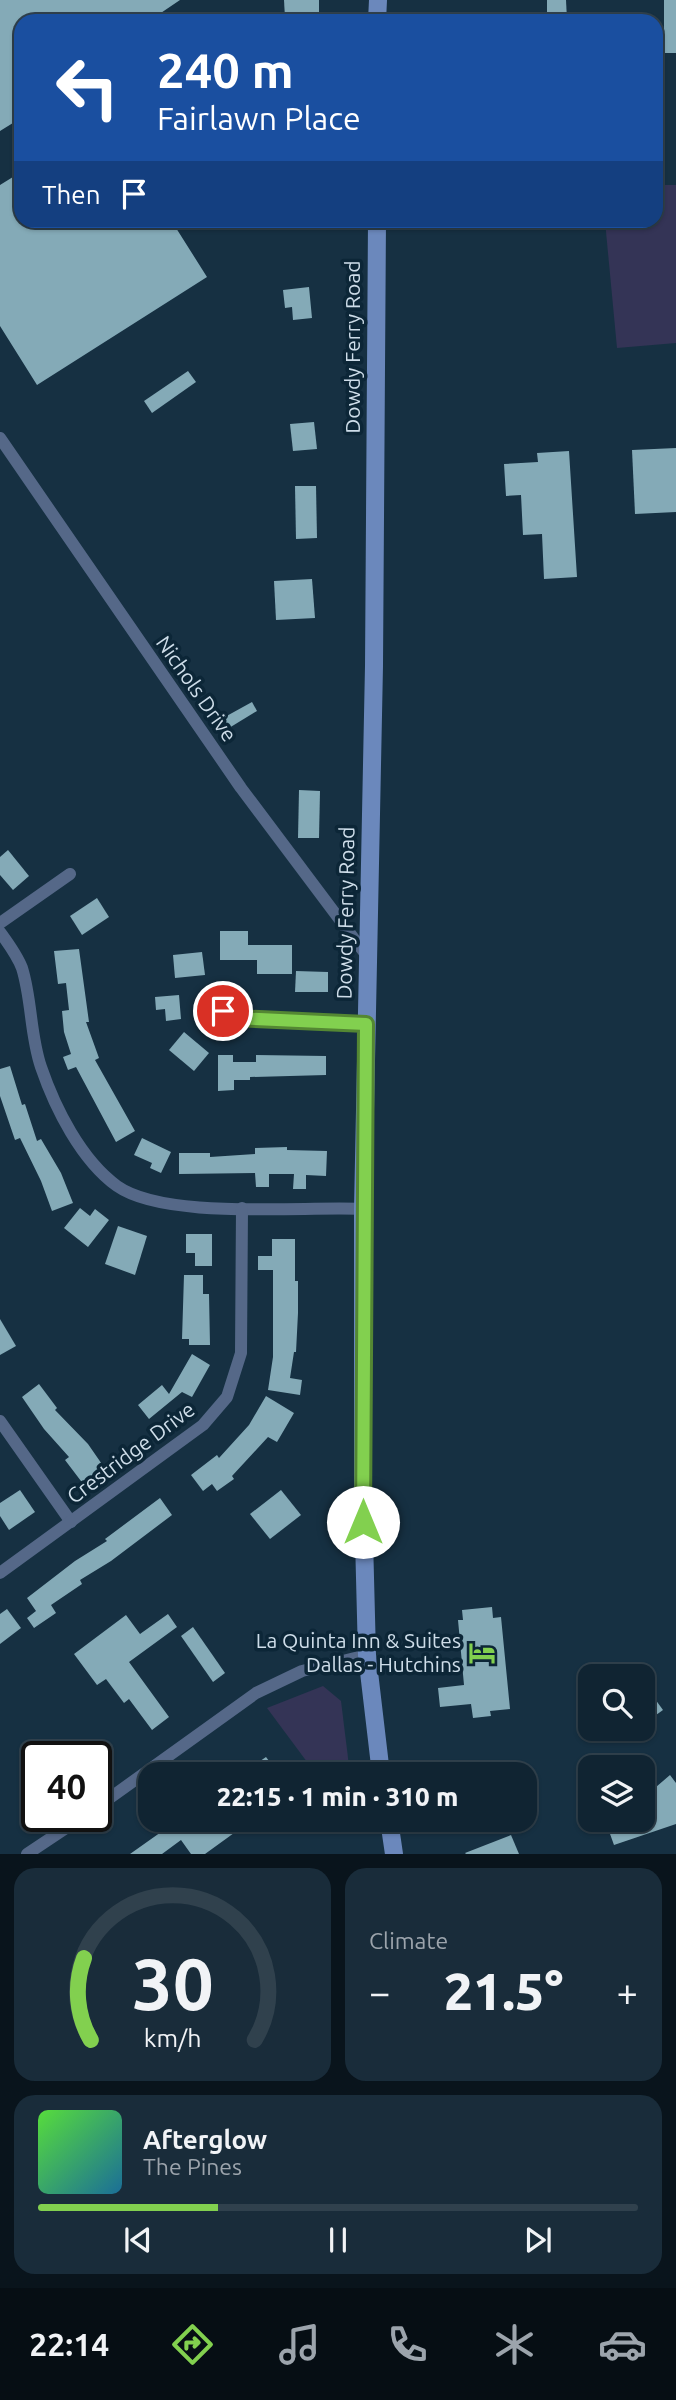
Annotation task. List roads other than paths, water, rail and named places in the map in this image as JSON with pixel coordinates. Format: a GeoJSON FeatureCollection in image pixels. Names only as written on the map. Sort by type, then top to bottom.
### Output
{"type":"FeatureCollection","features":[{"type":"Feature","properties":{"kind":"street","name":"Dowdy Ferry Road"},"geometry":{"type":"LineString","coordinates":[[377,228],[374,653],[363,1209],[363,1567],[367,1655],[380,1762]]}},
{"type":"Feature","properties":{"kind":"street","name":"Nichols Drive"},"geometry":{"type":"LineString","coordinates":[[0,438],[241,788],[367,956]]}},
{"type":"Feature","properties":{"kind":"street"},"geometry":{"type":"LineString","coordinates":[[0,923],[70,874]]}},
{"type":"Feature","properties":{"kind":"street"},"geometry":{"type":"LineString","coordinates":[[0,932],[21,967],[34,1042],[51,1091],[85,1152],[103,1174],[118,1186],[151,1200],[201,1208],[363,1209]]}},
{"type":"Feature","properties":{"kind":"street"},"geometry":{"type":"LineString","coordinates":[[223,1011],[235,1018],[366,1024]]}},
{"type":"Feature","properties":{"kind":"street","name":"Crestridge Drive"},"geometry":{"type":"LineString","coordinates":[[0,1573],[202,1425],[227,1397],[241,1353],[242,1208]]}},
{"type":"Feature","properties":{"kind":"street"},"geometry":{"type":"LineString","coordinates":[[0,1421],[71,1522]]}},
{"type":"Feature","properties":{"kind":"street"},"geometry":{"type":"LineString","coordinates":[[112,1796],[256,1693],[302,1671],[367,1655]]}},
{"type":"Feature","properties":{"kind":"street"},"geometry":{"type":"LineString","coordinates":[[27,1854],[60,1832]]}},
{"type":"Feature","properties":{"kind":"street"},"geometry":{"type":"LineString","coordinates":[[391,1832],[394,1854]]}},
{"type":"Feature","properties":{"kind":"place","name":"La Quinta Inn & Suites Dallas - Hutchins"},"geometry":{"type":"Point","coordinates":[482,1653]}}]}
